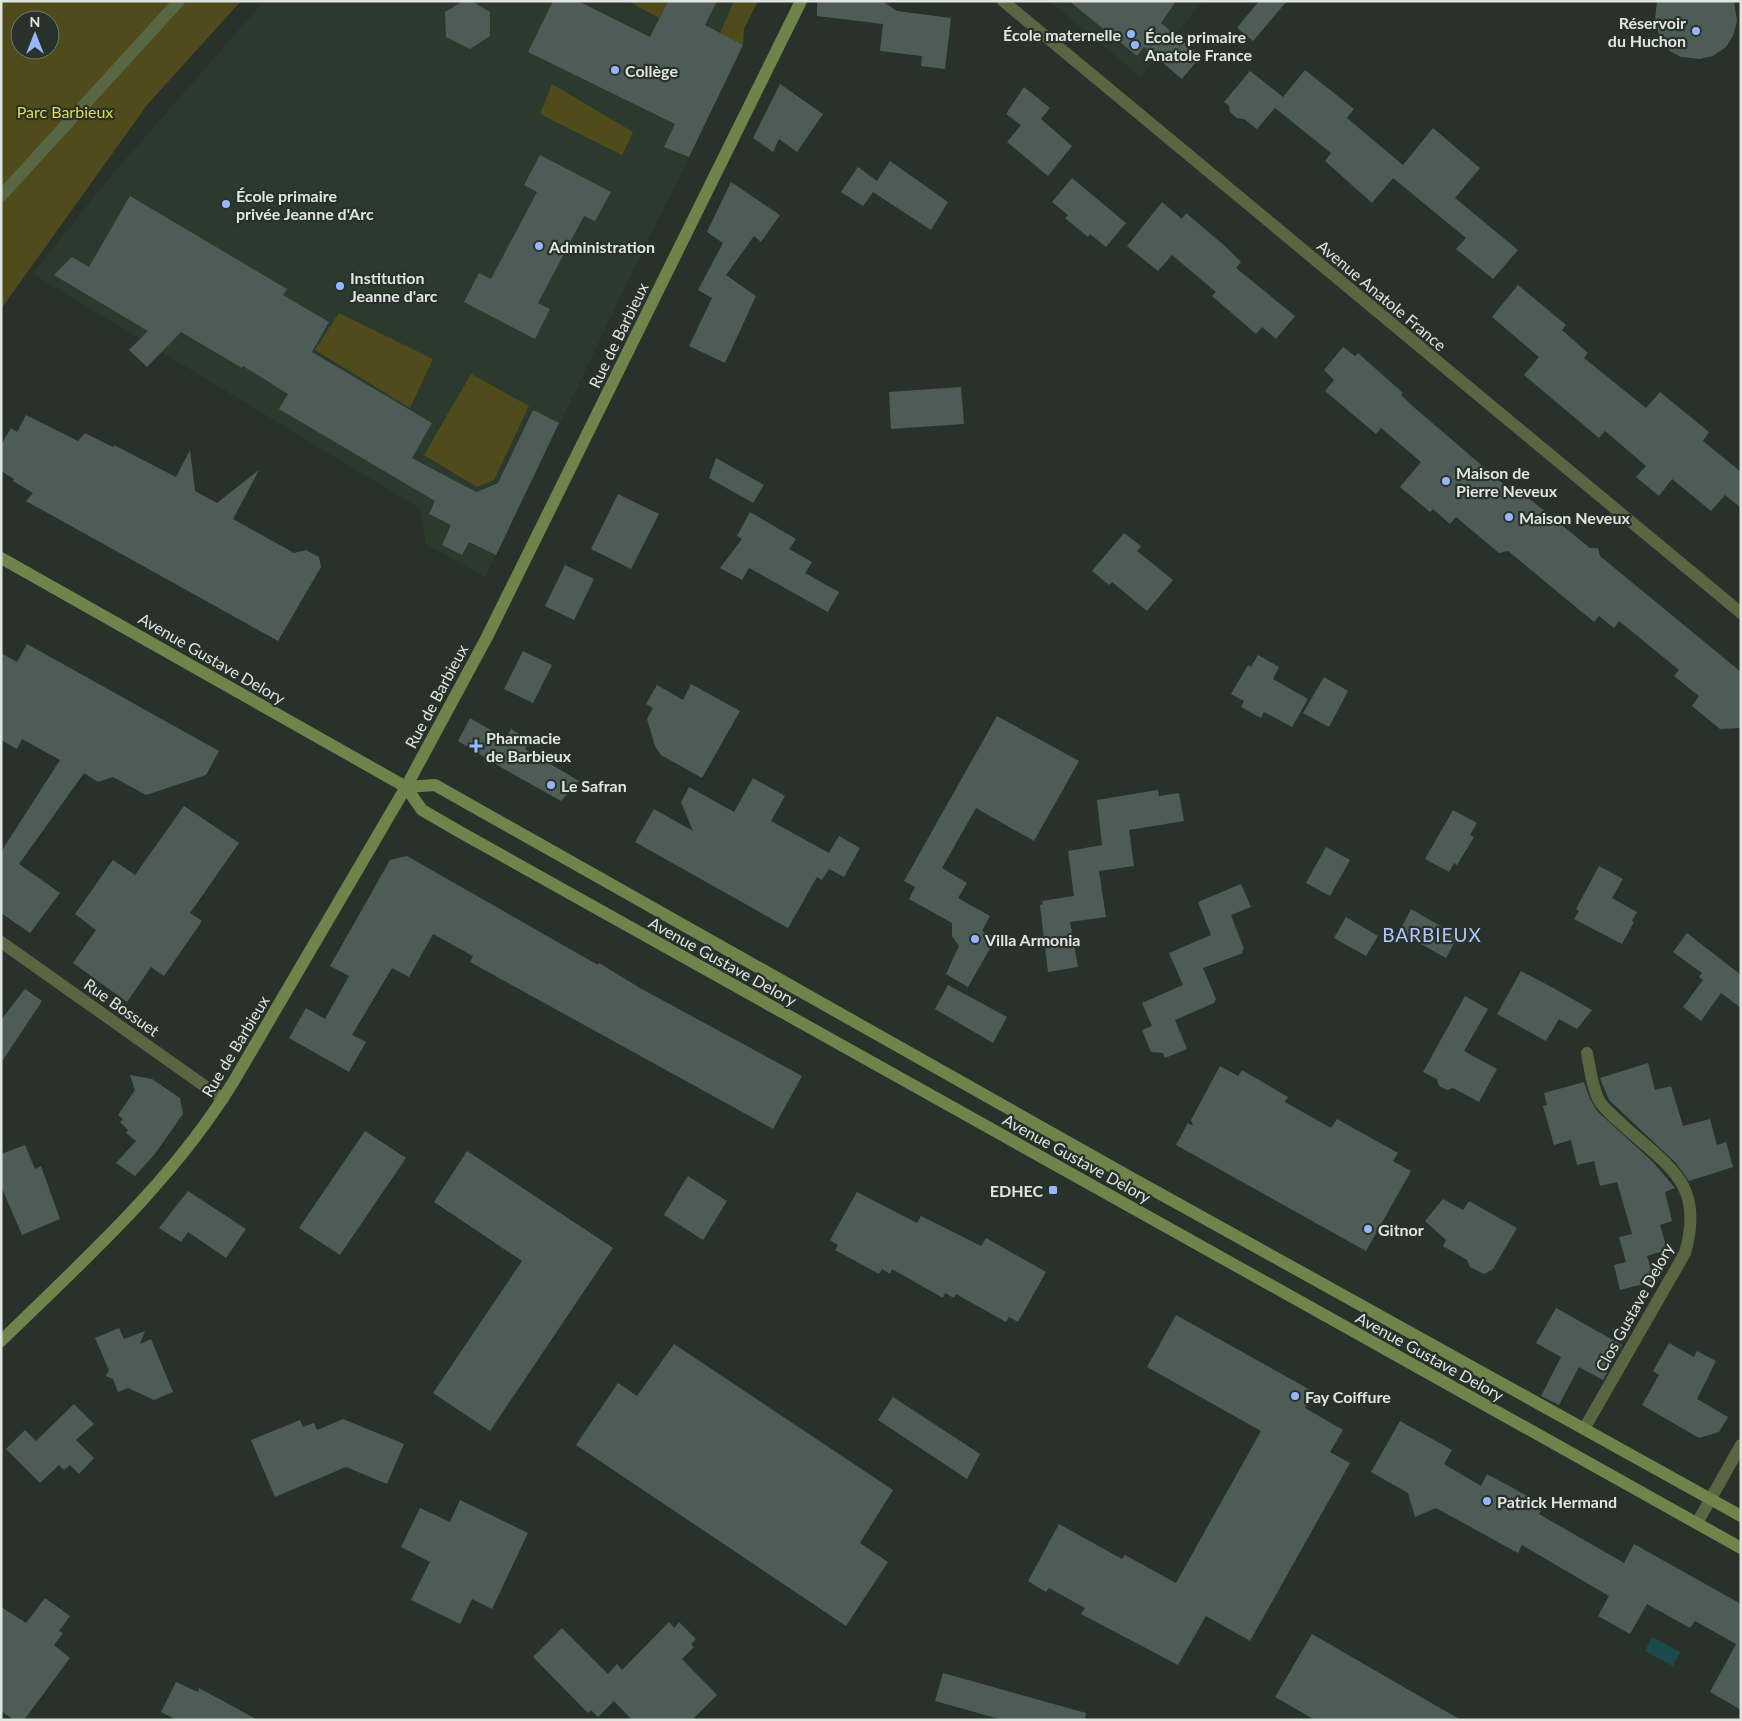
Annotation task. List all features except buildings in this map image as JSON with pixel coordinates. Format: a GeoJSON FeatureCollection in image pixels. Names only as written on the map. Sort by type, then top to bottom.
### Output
{"type":"FeatureCollection","features":[{"type":"Feature","properties":{"kind":"main road","name":"Rue de Barbieux"},"geometry":{"type":"LineString","coordinates":[[1,1341],[121,1224],[181,1157],[223,1099],[406,787],[487,637],[802,1]]}},
{"type":"Feature","properties":{"kind":"main road","name":"Avenue Gustave Delory"},"geometry":{"type":"LineString","coordinates":[[1,558],[406,787],[422,810],[460,832],[1741,1548]]}},
{"type":"Feature","properties":{"kind":"main road","name":"Avenue Gustave Delory"},"geometry":{"type":"LineString","coordinates":[[406,787],[435,785],[1135,1180],[1741,1516]]}},
{"type":"Feature","properties":{"kind":"street"},"geometry":{"type":"LineString","coordinates":[[1,196],[179,1]]}},
{"type":"Feature","properties":{"kind":"street","name":"Avenue Anatole France"},"geometry":{"type":"LineString","coordinates":[[1002,1],[1741,613]]}},
{"type":"Feature","properties":{"kind":"street","name":"Rue Bossuet"},"geometry":{"type":"LineString","coordinates":[[1,942],[223,1099]]}},
{"type":"Feature","properties":{"kind":"street","name":"Clos Gustave Delory"},"geometry":{"type":"LineString","coordinates":[[1584,1429],[1685,1254],[1691,1224],[1688,1195],[1675,1171],[1606,1109],[1596,1091],[1587,1053]]}},
{"type":"Feature","properties":{"kind":"street"},"geometry":{"type":"LineString","coordinates":[[1698,1523],[1741,1445]]}},
{"type":"Feature","properties":{"kind":"shaded area","name":"Institution Jeanne d'arc"},"geometry":{"type":"Polygon","coordinates":[[[264,1],[758,1],[744,29],[743,45],[485,577],[426,544],[419,508],[33,274],[105,183],[264,1]]]}},
{"type":"Feature","properties":{"kind":"shaded area","name":"École primaire Anatole France"},"geometry":{"type":"Polygon","coordinates":[[[1049,1],[1203,1],[1141,77],[1049,1]]]}},
{"type":"Feature","properties":{"kind":"green space","name":"Parc Barbieux"},"geometry":{"type":"Polygon","coordinates":[[[1,1],[241,1],[147,105],[1,309],[1,1]]]}},
{"type":"Feature","properties":{"kind":"green space"},"geometry":{"type":"Polygon","coordinates":[[[628,1],[668,1],[659,18],[628,1]]]}},
{"type":"Feature","properties":{"kind":"green space"},"geometry":{"type":"Polygon","coordinates":[[[734,1],[758,1],[744,29],[743,45],[720,33],[734,1]]]}},
{"type":"Feature","properties":{"kind":"green space"},"geometry":{"type":"Polygon","coordinates":[[[552,84],[633,132],[622,155],[540,114],[552,84]]]}},
{"type":"Feature","properties":{"kind":"green space"},"geometry":{"type":"Polygon","coordinates":[[[339,313],[433,359],[410,408],[315,350],[339,313]]]}},
{"type":"Feature","properties":{"kind":"green space"},"geometry":{"type":"Polygon","coordinates":[[[471,374],[529,406],[494,480],[477,487],[424,455],[471,374]]]}},
{"type":"Feature","properties":{"kind":"water"},"geometry":{"type":"Polygon","coordinates":[[[1652,1637],[1680,1652],[1673,1666],[1645,1651],[1652,1637]]]}},
{"type":"Feature","properties":{"kind":"place","name":"Réservoir du Huchon"},"geometry":{"type":"Point","coordinates":[1696,31]}},
{"type":"Feature","properties":{"kind":"place","name":"École maternelle"},"geometry":{"type":"Point","coordinates":[1131,34]}},
{"type":"Feature","properties":{"kind":"place","name":"École primaire Anatole France"},"geometry":{"type":"Point","coordinates":[1135,45]}},
{"type":"Feature","properties":{"kind":"place","name":"Collège"},"geometry":{"type":"Point","coordinates":[615,70]}},
{"type":"Feature","properties":{"kind":"place","name":"École primaire privée Jeanne d'Arc"},"geometry":{"type":"Point","coordinates":[226,204]}},
{"type":"Feature","properties":{"kind":"place","name":"Administration"},"geometry":{"type":"Point","coordinates":[539,246]}},
{"type":"Feature","properties":{"kind":"place","name":"Institution Jeanne d'arc"},"geometry":{"type":"Point","coordinates":[340,286]}},
{"type":"Feature","properties":{"kind":"place","name":"Maison de Pierre Neveux"},"geometry":{"type":"Point","coordinates":[1446,481]}},
{"type":"Feature","properties":{"kind":"place","name":"Maison Neveux"},"geometry":{"type":"Point","coordinates":[1509,517]}},
{"type":"Feature","properties":{"kind":"place","name":"Pharmacie de Barbieux"},"geometry":{"type":"Point","coordinates":[476,746]}},
{"type":"Feature","properties":{"kind":"place","name":"Le Safran"},"geometry":{"type":"Point","coordinates":[551,785]}},
{"type":"Feature","properties":{"kind":"place","name":"Villa Armonia"},"geometry":{"type":"Point","coordinates":[975,939]}},
{"type":"Feature","properties":{"kind":"place","name":"EDHEC"},"geometry":{"type":"Point","coordinates":[1053,1190]}},
{"type":"Feature","properties":{"kind":"place","name":"Gitnor"},"geometry":{"type":"Point","coordinates":[1368,1229]}},
{"type":"Feature","properties":{"kind":"place","name":"Fay Coiffure"},"geometry":{"type":"Point","coordinates":[1295,1396]}},
{"type":"Feature","properties":{"kind":"place","name":"Patrick Hermand"},"geometry":{"type":"Point","coordinates":[1487,1501]}},
{"type":"Feature","properties":{"kind":"district","name":"BARBIEUX"},"geometry":{"type":"Point","coordinates":[1432,934]}}]}
